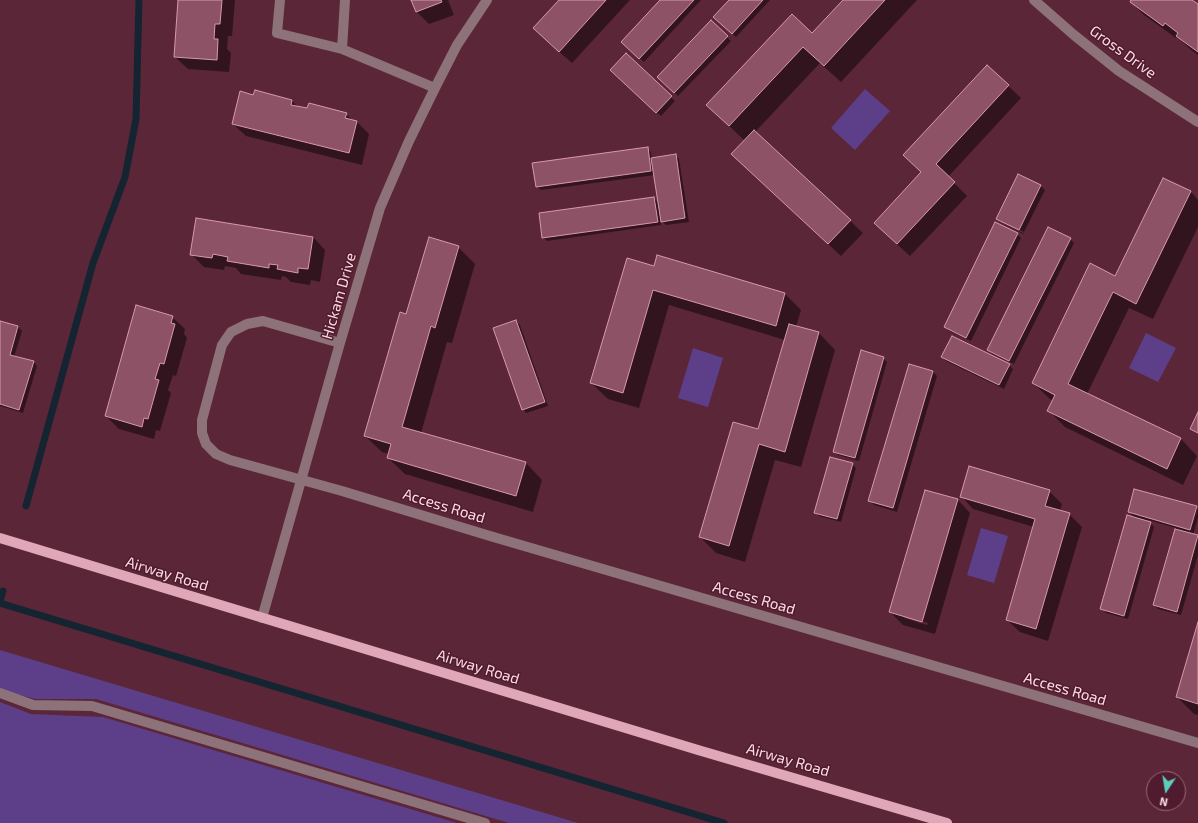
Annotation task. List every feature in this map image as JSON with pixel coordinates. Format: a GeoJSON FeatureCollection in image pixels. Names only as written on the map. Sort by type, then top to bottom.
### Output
{"type":"FeatureCollection","features":[{"type":"Feature","properties":{"kind":"main road","name":"Airway Road"},"geometry":{"type":"LineString","coordinates":[[0,538],[946,823]]}},
{"type":"Feature","properties":{"kind":"street"},"geometry":{"type":"LineString","coordinates":[[280,0],[277,33],[342,49],[435,88]]}},
{"type":"Feature","properties":{"kind":"street"},"geometry":{"type":"LineString","coordinates":[[342,49],[345,0]]}},
{"type":"Feature","properties":{"kind":"street","name":"Hickam Drive"},"geometry":{"type":"LineString","coordinates":[[262,618],[380,208],[409,141],[457,45],[487,0]]}},
{"type":"Feature","properties":{"kind":"street","name":"Gross Drive"},"geometry":{"type":"LineString","coordinates":[[1034,0],[1074,35],[1119,71],[1198,122]]}},
{"type":"Feature","properties":{"kind":"street","name":"Access Road"},"geometry":{"type":"LineString","coordinates":[[340,343],[263,321],[247,324],[231,332],[222,344],[202,420],[202,433],[206,444],[216,454],[230,460],[1198,743]]}},
{"type":"Feature","properties":{"kind":"street"},"geometry":{"type":"LineString","coordinates":[[0,693],[33,705],[92,706],[485,823]]}},
{"type":"Feature","properties":{"kind":"shaded area"},"geometry":{"type":"Polygon","coordinates":[[[865,89],[890,111],[855,150],[831,128],[865,89]]]}},
{"type":"Feature","properties":{"kind":"shaded area"},"geometry":{"type":"Polygon","coordinates":[[[1146,333],[1176,348],[1158,382],[1129,368],[1146,333]]]}},
{"type":"Feature","properties":{"kind":"shaded area"},"geometry":{"type":"Polygon","coordinates":[[[693,348],[723,358],[708,407],[678,398],[693,348]]]}},
{"type":"Feature","properties":{"kind":"shaded area"},"geometry":{"type":"Polygon","coordinates":[[[981,528],[1008,536],[994,583],[967,575],[981,528]]]}},
{"type":"Feature","properties":{"kind":"shaded area"},"geometry":{"type":"Polygon","coordinates":[[[0,650],[578,823],[509,823],[96,699],[36,699],[2,691],[0,689],[0,650]]]}},
{"type":"Feature","properties":{"kind":"shaded area"},"geometry":{"type":"Polygon","coordinates":[[[0,702],[31,714],[103,717],[457,823],[0,823],[0,702]]]}},
{"type":"Feature","properties":{"kind":"building"},"geometry":{"type":"Polygon","coordinates":[[[178,0],[222,0],[220,24],[215,24],[214,39],[218,39],[217,60],[174,57],[178,0]]]}},
{"type":"Feature","properties":{"kind":"building"},"geometry":{"type":"Polygon","coordinates":[[[411,0],[441,0],[442,2],[416,12],[411,0]]]}},
{"type":"Feature","properties":{"kind":"building"},"geometry":{"type":"Polygon","coordinates":[[[559,0],[606,0],[559,52],[533,28],[559,0]]]}},
{"type":"Feature","properties":{"kind":"building"},"geometry":{"type":"Polygon","coordinates":[[[660,0],[694,0],[639,59],[621,42],[660,0]]]}},
{"type":"Feature","properties":{"kind":"building"},"geometry":{"type":"Polygon","coordinates":[[[729,0],[763,0],[732,34],[713,17],[729,0]]]}},
{"type":"Feature","properties":{"kind":"building"},"geometry":{"type":"Polygon","coordinates":[[[843,0],[885,0],[824,66],[803,47],[729,126],[706,105],[792,14],[812,33],[843,0]]]}},
{"type":"Feature","properties":{"kind":"building"},"geometry":{"type":"Polygon","coordinates":[[[1131,0],[1192,0],[1198,4],[1198,52],[1176,36],[1178,33],[1165,23],[1163,26],[1130,2],[1131,0]]]}},
{"type":"Feature","properties":{"kind":"building"},"geometry":{"type":"Polygon","coordinates":[[[711,20],[728,36],[674,93],[657,77],[711,20]]]}},
{"type":"Feature","properties":{"kind":"building"},"geometry":{"type":"Polygon","coordinates":[[[626,53],[672,96],[656,113],[610,70],[626,53]]]}},
{"type":"Feature","properties":{"kind":"building"},"geometry":{"type":"Polygon","coordinates":[[[987,65],[1009,85],[936,164],[955,182],[897,244],[874,223],[921,172],[903,155],[987,65]]]}},
{"type":"Feature","properties":{"kind":"building"},"geometry":{"type":"Polygon","coordinates":[[[255,90],[292,100],[291,105],[307,108],[309,103],[347,113],[345,118],[357,121],[349,153],[232,124],[240,91],[253,95],[255,90]]]}},
{"type":"Feature","properties":{"kind":"building"},"geometry":{"type":"Polygon","coordinates":[[[754,130],[851,220],[828,244],[731,154],[754,130]]]}},
{"type":"Feature","properties":{"kind":"building"},"geometry":{"type":"Polygon","coordinates":[[[648,147],[651,171],[536,187],[532,163],[648,147]]]}},
{"type":"Feature","properties":{"kind":"building"},"geometry":{"type":"Polygon","coordinates":[[[676,154],[685,218],[661,222],[651,158],[676,154]]]}},
{"type":"Feature","properties":{"kind":"building"},"geometry":{"type":"Polygon","coordinates":[[[1018,174],[1041,185],[1019,230],[996,219],[1018,174]]]}},
{"type":"Feature","properties":{"kind":"building"},"geometry":{"type":"Polygon","coordinates":[[[1163,178],[1191,191],[1136,304],[1113,292],[1068,384],[1181,438],[1167,469],[1047,411],[1055,395],[1032,383],[1090,263],[1115,276],[1163,178]]]}},
{"type":"Feature","properties":{"kind":"building"},"geometry":{"type":"Polygon","coordinates":[[[654,197],[658,222],[542,238],[539,213],[654,197]]]}},
{"type":"Feature","properties":{"kind":"building"},"geometry":{"type":"Polygon","coordinates":[[[196,218],[313,237],[308,269],[298,268],[298,273],[277,269],[278,265],[269,264],[269,268],[227,261],[228,257],[213,254],[212,258],[190,255],[196,218]]]}},
{"type":"Feature","properties":{"kind":"building"},"geometry":{"type":"Polygon","coordinates":[[[995,222],[1018,233],[966,338],[944,327],[995,222]]]}},
{"type":"Feature","properties":{"kind":"building"},"geometry":{"type":"Polygon","coordinates":[[[1048,227],[1071,238],[1009,361],[987,350],[1048,227]]]}},
{"type":"Feature","properties":{"kind":"building"},"geometry":{"type":"Polygon","coordinates":[[[429,237],[459,246],[435,328],[431,326],[402,427],[526,462],[516,496],[387,458],[391,444],[364,436],[400,312],[406,314],[429,237]]]}},
{"type":"Feature","properties":{"kind":"building"},"geometry":{"type":"Polygon","coordinates":[[[657,255],[785,293],[776,326],[653,290],[623,393],[590,383],[627,258],[654,266],[657,255]]]}},
{"type":"Feature","properties":{"kind":"building"},"geometry":{"type":"Polygon","coordinates":[[[136,305],[173,316],[171,323],[175,324],[164,364],[160,363],[155,379],[159,380],[148,419],[144,418],[142,427],[105,416],[136,305]]]}},
{"type":"Feature","properties":{"kind":"building"},"geometry":{"type":"Polygon","coordinates":[[[516,320],[545,402],[522,410],[493,328],[516,320]]]}},
{"type":"Feature","properties":{"kind":"building"},"geometry":{"type":"Polygon","coordinates":[[[0,321],[18,326],[10,355],[34,361],[19,410],[0,404],[0,321]]]}},
{"type":"Feature","properties":{"kind":"building"},"geometry":{"type":"Polygon","coordinates":[[[789,324],[819,332],[785,452],[759,444],[729,546],[699,537],[733,422],[758,429],[789,324]]]}},
{"type":"Feature","properties":{"kind":"building"},"geometry":{"type":"Polygon","coordinates":[[[952,336],[1010,364],[999,385],[941,357],[952,336]]]}},
{"type":"Feature","properties":{"kind":"building"},"geometry":{"type":"Polygon","coordinates":[[[861,350],[884,357],[855,458],[833,452],[861,350]]]}},
{"type":"Feature","properties":{"kind":"building"},"geometry":{"type":"Polygon","coordinates":[[[909,364],[933,371],[893,508],[868,501],[909,364]]]}},
{"type":"Feature","properties":{"kind":"building"},"geometry":{"type":"Polygon","coordinates":[[[1198,412],[1198,433],[1190,429],[1198,412]]]}},
{"type":"Feature","properties":{"kind":"building"},"geometry":{"type":"Polygon","coordinates":[[[830,457],[853,463],[837,519],[814,513],[830,457]]]}},
{"type":"Feature","properties":{"kind":"building"},"geometry":{"type":"Polygon","coordinates":[[[969,466],[1050,490],[1045,506],[1070,513],[1036,629],[1006,620],[1035,519],[960,497],[969,466]]]}},
{"type":"Feature","properties":{"kind":"building"},"geometry":{"type":"Polygon","coordinates":[[[1134,489],[1197,506],[1190,530],[1128,512],[1134,489]]]}},
{"type":"Feature","properties":{"kind":"building"},"geometry":{"type":"Polygon","coordinates":[[[925,490],[958,499],[922,622],[889,612],[925,490]]]}},
{"type":"Feature","properties":{"kind":"building"},"geometry":{"type":"Polygon","coordinates":[[[1127,515],[1151,522],[1124,616],[1100,609],[1127,515]]]}},
{"type":"Feature","properties":{"kind":"building"},"geometry":{"type":"Polygon","coordinates":[[[1175,529],[1198,535],[1177,612],[1153,605],[1175,529]]]}},
{"type":"Feature","properties":{"kind":"building"},"geometry":{"type":"Polygon","coordinates":[[[1198,622],[1198,704],[1176,697],[1198,622]]]}},
{"type":"Feature","properties":{"kind":"waterway"},"geometry":{"type":"LineString","coordinates":[[26,506],[93,263],[125,177],[136,119],[139,0]]}},
{"type":"Feature","properties":{"kind":"waterway"},"geometry":{"type":"LineString","coordinates":[[0,601],[3,591]]}},
{"type":"Feature","properties":{"kind":"waterway"},"geometry":{"type":"LineString","coordinates":[[0,603],[724,823]]}}]}
